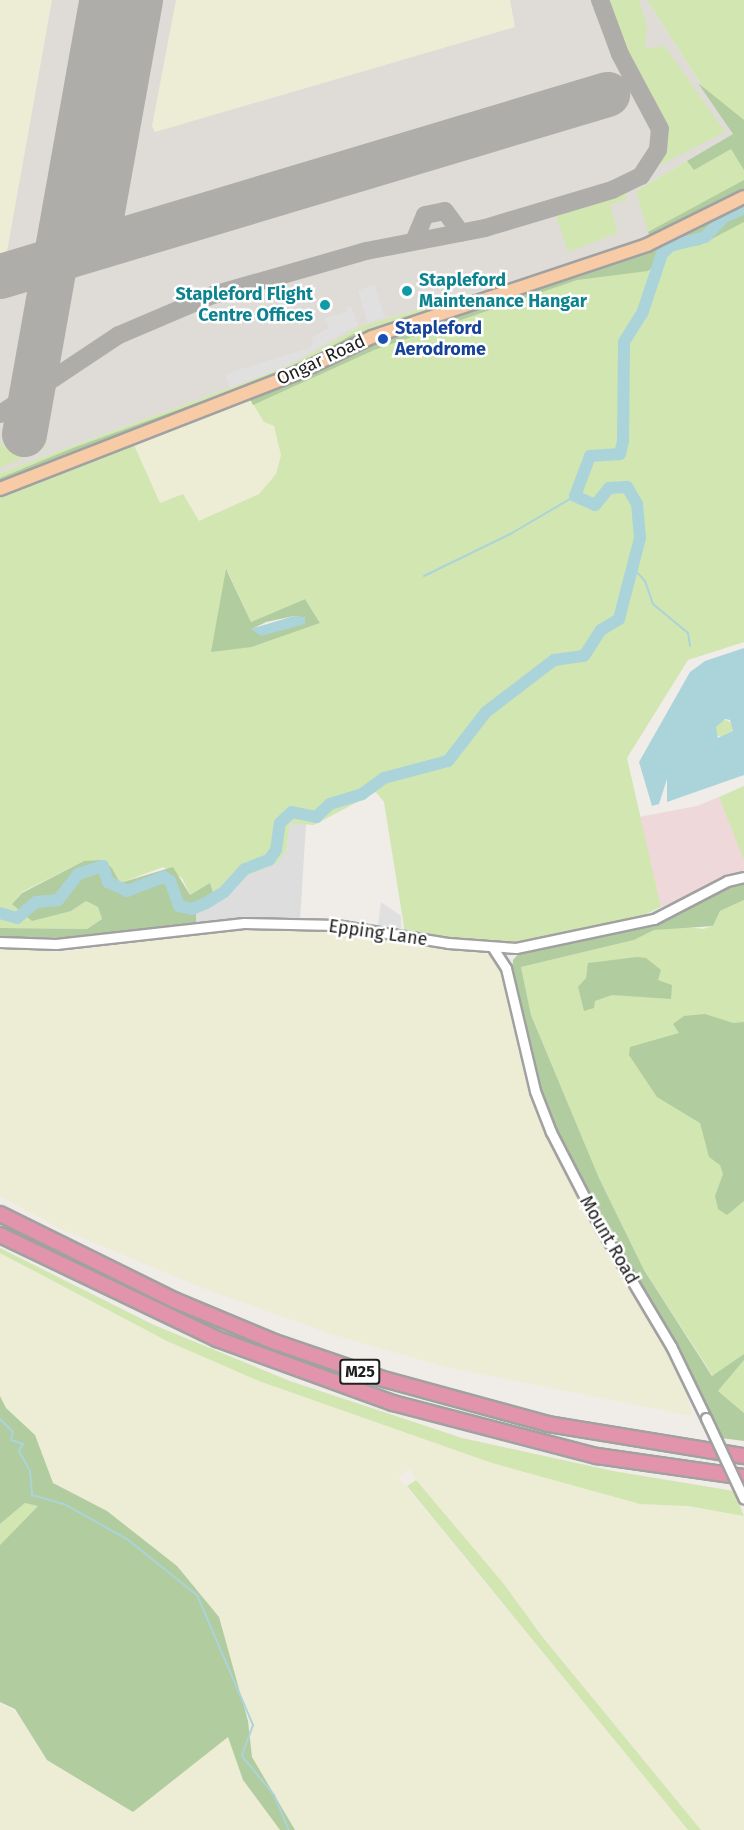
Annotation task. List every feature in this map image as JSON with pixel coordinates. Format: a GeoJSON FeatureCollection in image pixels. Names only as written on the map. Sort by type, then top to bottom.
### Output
{"type":"FeatureCollection","features":[{"type":"Feature","properties":{"kind":"highway","name":"M25"},"geometry":{"type":"LineString","coordinates":[[0,1214],[174,1300],[275,1342],[380,1378],[548,1425],[744,1456]]}},
{"type":"Feature","properties":{"kind":"highway","name":"M25"},"geometry":{"type":"LineString","coordinates":[[0,1235],[184,1325],[357,1391],[562,1448],[633,1462],[744,1477]]}},
{"type":"Feature","properties":{"kind":"main road","name":"Ongar Road"},"geometry":{"type":"LineString","coordinates":[[0,489],[295,374],[372,337],[647,245],[744,196]]}},
{"type":"Feature","properties":{"kind":"street","name":"Epping Lane"},"geometry":{"type":"LineString","coordinates":[[0,942],[56,944],[244,923],[346,926],[493,948],[516,948],[654,920],[727,881],[744,877]]}},
{"type":"Feature","properties":{"kind":"street","name":"Mount Road"},"geometry":{"type":"LineString","coordinates":[[493,948],[506,968],[535,1091],[551,1132],[600,1227],[671,1346],[744,1499]]}},
{"type":"Feature","properties":{"kind":"street"},"geometry":{"type":"LineString","coordinates":[[506,968],[516,948]]}},
{"type":"Feature","properties":{"kind":"shaded area","name":"Stapleford Aerodrome"},"geometry":{"type":"Polygon","coordinates":[[[0,0],[647,0],[733,134],[636,191],[650,236],[508,284],[361,326],[288,366],[0,473],[0,0]]]}},
{"type":"Feature","properties":{"kind":"shaded area"},"geometry":{"type":"Polygon","coordinates":[[[375,285],[385,318],[368,323],[358,290],[375,285]]]}},
{"type":"Feature","properties":{"kind":"shaded area"},"geometry":{"type":"Polygon","coordinates":[[[351,306],[358,325],[288,365],[230,388],[225,374],[309,348],[313,344],[311,338],[329,328],[325,318],[347,312],[346,307],[351,306]]]}},
{"type":"Feature","properties":{"kind":"shaded area"},"geometry":{"type":"Polygon","coordinates":[[[719,797],[744,858],[744,873],[661,907],[639,817],[697,806],[719,797]]]}},
{"type":"Feature","properties":{"kind":"shaded area"},"geometry":{"type":"Polygon","coordinates":[[[290,823],[306,823],[300,921],[196,923],[196,912],[225,898],[246,876],[286,851],[290,823]]]}},
{"type":"Feature","properties":{"kind":"shaded area"},"geometry":{"type":"Polygon","coordinates":[[[381,902],[401,916],[401,928],[378,925],[381,902]]]}},
{"type":"Feature","properties":{"kind":"green space"},"geometry":{"type":"Polygon","coordinates":[[[0,0],[52,0],[6,257],[0,259],[0,0]]]}},
{"type":"Feature","properties":{"kind":"green space"},"geometry":{"type":"Polygon","coordinates":[[[176,0],[510,0],[515,27],[155,132],[152,126],[176,0]]]}},
{"type":"Feature","properties":{"kind":"green space"},"geometry":{"type":"Polygon","coordinates":[[[605,0],[639,0],[647,26],[645,49],[665,46],[725,132],[656,167],[665,148],[666,129],[645,81],[616,32],[605,0]]]}},
{"type":"Feature","properties":{"kind":"green space"},"geometry":{"type":"Polygon","coordinates":[[[647,0],[744,0],[744,642],[688,660],[627,758],[661,907],[635,919],[507,944],[405,933],[384,802],[376,792],[314,825],[290,823],[286,851],[277,863],[246,876],[216,902],[210,884],[190,895],[182,878],[163,867],[120,883],[112,868],[84,861],[22,892],[12,904],[71,911],[86,901],[98,907],[102,919],[87,929],[0,928],[0,473],[288,366],[361,326],[508,284],[649,236],[636,191],[733,134],[647,0]],[[250,399],[144,437],[134,445],[160,503],[183,494],[199,521],[259,494],[276,474],[281,455],[274,426],[264,422],[250,399]],[[227,570],[252,647],[320,623],[305,599],[251,622],[227,570]]]}},
{"type":"Feature","properties":{"kind":"green space"},"geometry":{"type":"Polygon","coordinates":[[[698,83],[744,120],[744,170],[731,149],[694,170],[687,161],[733,134],[698,83]]]}},
{"type":"Feature","properties":{"kind":"green space"},"geometry":{"type":"Polygon","coordinates":[[[744,180],[744,193],[651,238],[648,232],[744,180]]]}},
{"type":"Feature","properties":{"kind":"green space"},"geometry":{"type":"Polygon","coordinates":[[[625,194],[627,199],[610,205],[618,233],[568,252],[556,216],[625,194]]]}},
{"type":"Feature","properties":{"kind":"green space"},"geometry":{"type":"Polygon","coordinates":[[[744,203],[744,222],[700,245],[673,250],[648,271],[577,280],[374,350],[253,405],[250,399],[372,344],[612,264],[677,238],[744,203]]]}},
{"type":"Feature","properties":{"kind":"green space"},"geometry":{"type":"Polygon","coordinates":[[[357,332],[364,335],[301,368],[0,482],[0,478],[73,448],[293,368],[357,332]]]}},
{"type":"Feature","properties":{"kind":"green space"},"geometry":{"type":"Polygon","coordinates":[[[250,399],[274,426],[281,455],[276,474],[259,494],[199,521],[160,503],[134,445],[144,437],[250,399]]]}},
{"type":"Feature","properties":{"kind":"green space"},"geometry":{"type":"Polygon","coordinates":[[[0,423],[1,446],[48,447],[0,468],[0,423]]]}},
{"type":"Feature","properties":{"kind":"green space"},"geometry":{"type":"Polygon","coordinates":[[[226,569],[251,622],[305,599],[320,623],[252,647],[211,652],[226,569]],[[294,616],[266,622],[252,629],[305,618],[294,616]]]}},
{"type":"Feature","properties":{"kind":"green space"},"geometry":{"type":"Polygon","coordinates":[[[724,720],[732,725],[733,729],[728,737],[724,738],[716,733],[715,729],[720,721],[724,720]]]}},
{"type":"Feature","properties":{"kind":"green space"},"geometry":{"type":"Polygon","coordinates":[[[744,786],[744,858],[743,858],[719,797],[744,786]]]}},
{"type":"Feature","properties":{"kind":"green space"},"geometry":{"type":"Polygon","coordinates":[[[102,860],[112,868],[120,883],[173,867],[190,895],[210,883],[216,902],[196,912],[196,923],[74,938],[0,937],[0,928],[87,929],[102,919],[98,907],[86,901],[71,911],[32,921],[12,904],[22,893],[84,861],[102,860]]]}},
{"type":"Feature","properties":{"kind":"green space"},"geometry":{"type":"Polygon","coordinates":[[[744,879],[744,900],[720,911],[713,926],[654,930],[634,940],[521,967],[531,1015],[599,1178],[644,1270],[712,1376],[744,1354],[744,1360],[718,1391],[744,1413],[744,1441],[721,1438],[544,1106],[512,972],[513,960],[522,950],[638,929],[744,879]]]}},
{"type":"Feature","properties":{"kind":"green space"},"geometry":{"type":"Polygon","coordinates":[[[744,900],[744,1354],[713,1376],[644,1270],[599,1178],[531,1015],[521,967],[634,940],[654,930],[680,926],[703,929],[713,926],[720,911],[744,900]]]}},
{"type":"Feature","properties":{"kind":"green space"},"geometry":{"type":"Polygon","coordinates":[[[335,928],[492,955],[500,968],[535,1112],[618,1270],[684,1382],[692,1416],[446,1367],[331,1334],[200,1287],[57,1227],[0,1196],[0,948],[62,952],[213,932],[335,928]]]}},
{"type":"Feature","properties":{"kind":"green space"},"geometry":{"type":"Polygon","coordinates":[[[646,958],[661,970],[658,980],[672,985],[671,999],[612,995],[595,1001],[594,1008],[584,1011],[578,987],[586,978],[588,963],[646,958]]]}},
{"type":"Feature","properties":{"kind":"green space"},"geometry":{"type":"Polygon","coordinates":[[[705,1014],[733,1023],[744,1022],[744,1201],[727,1215],[718,1209],[715,1196],[723,1174],[720,1165],[709,1157],[700,1123],[657,1097],[629,1055],[630,1047],[679,1033],[673,1024],[684,1016],[705,1014]]]}},
{"type":"Feature","properties":{"kind":"green space"},"geometry":{"type":"Polygon","coordinates":[[[0,1248],[154,1325],[290,1381],[462,1438],[613,1471],[734,1491],[744,1516],[688,1506],[640,1504],[492,1463],[259,1381],[167,1341],[0,1253],[0,1248]]]}},
{"type":"Feature","properties":{"kind":"green space"},"geometry":{"type":"Polygon","coordinates":[[[0,1253],[167,1341],[492,1463],[640,1504],[688,1506],[744,1516],[744,1830],[701,1830],[416,1480],[411,1468],[398,1477],[688,1830],[295,1830],[252,1757],[248,1721],[219,1617],[177,1566],[107,1511],[52,1482],[35,1435],[6,1408],[0,1396],[0,1253]]]}},
{"type":"Feature","properties":{"kind":"green space"},"geometry":{"type":"Polygon","coordinates":[[[744,1360],[744,1413],[718,1391],[744,1360]]]}},
{"type":"Feature","properties":{"kind":"green space"},"geometry":{"type":"Polygon","coordinates":[[[0,1396],[6,1408],[35,1435],[53,1483],[107,1511],[177,1566],[219,1617],[248,1721],[252,1757],[295,1830],[280,1830],[243,1780],[228,1737],[133,1812],[47,1760],[15,1709],[0,1702],[0,1545],[38,1506],[25,1503],[0,1524],[0,1396]]]}},
{"type":"Feature","properties":{"kind":"green space"},"geometry":{"type":"Polygon","coordinates":[[[416,1480],[503,1583],[541,1635],[701,1830],[688,1830],[407,1486],[416,1480]]]}},
{"type":"Feature","properties":{"kind":"green space"},"geometry":{"type":"Polygon","coordinates":[[[25,1503],[39,1505],[0,1545],[0,1524],[25,1503]]]}},
{"type":"Feature","properties":{"kind":"green space"},"geometry":{"type":"Polygon","coordinates":[[[0,1703],[16,1712],[47,1760],[228,1736],[243,1780],[280,1830],[0,1830],[0,1703]]]}},
{"type":"Feature","properties":{"kind":"water"},"geometry":{"type":"Polygon","coordinates":[[[294,616],[305,617],[305,624],[261,636],[251,629],[294,616]]]}},
{"type":"Feature","properties":{"kind":"water"},"geometry":{"type":"Polygon","coordinates":[[[744,648],[744,775],[667,802],[667,779],[659,804],[652,806],[639,762],[690,672],[705,661],[744,648]],[[725,719],[716,727],[718,738],[733,731],[730,720],[725,719]]]}},
{"type":"Feature","properties":{"kind":"waterway"},"geometry":{"type":"LineString","coordinates":[[0,913],[17,918],[36,902],[58,900],[78,874],[103,866],[108,882],[127,891],[164,877],[170,881],[179,906],[192,909],[206,903],[224,892],[245,869],[269,860],[276,850],[280,823],[292,812],[316,817],[330,804],[362,794],[384,778],[448,761],[486,712],[554,660],[584,656],[601,630],[619,619],[640,538],[637,504],[627,487],[609,488],[595,505],[575,496],[590,456],[620,454],[623,441],[624,342],[643,311],[662,254],[670,246],[705,237],[724,217],[744,208]]}},
{"type":"Feature","properties":{"kind":"waterway"},"geometry":{"type":"LineString","coordinates":[[424,576],[512,533],[575,496]]}},
{"type":"Feature","properties":{"kind":"waterway"},"geometry":{"type":"LineString","coordinates":[[632,567],[645,581],[653,604],[688,633],[690,646]]}},
{"type":"Feature","properties":{"kind":"waterway"},"geometry":{"type":"LineString","coordinates":[[0,1419],[13,1432],[11,1440],[23,1444],[19,1451],[30,1471],[32,1495],[64,1504],[127,1539],[197,1595],[253,1725],[242,1756],[274,1795],[289,1830]]}},
{"type":"Feature","properties":{"kind":"taxiway"},"geometry":{"type":"LineString","coordinates":[[0,414],[119,335],[213,295],[366,251],[485,228],[612,190],[641,176],[658,150],[660,129],[620,54],[600,0]]}},
{"type":"Feature","properties":{"kind":"taxiway"},"geometry":{"type":"LineString","coordinates":[[414,241],[425,215],[445,211],[461,233]]}},
{"type":"Feature","properties":{"kind":"taxiway"},"geometry":{"type":"LineString","coordinates":[[34,370],[38,378],[46,382],[57,376]]}},
{"type":"Feature","properties":{"kind":"runway"},"geometry":{"type":"LineString","coordinates":[[24,434],[101,0]]}},
{"type":"Feature","properties":{"kind":"runway"},"geometry":{"type":"LineString","coordinates":[[97,239],[140,0]]}},
{"type":"Feature","properties":{"kind":"runway"},"geometry":{"type":"LineString","coordinates":[[0,276],[607,94]]}},
{"type":"Feature","properties":{"kind":"place","name":"Stapleford Maintenance Hangar"},"geometry":{"type":"Point","coordinates":[407,291]}},
{"type":"Feature","properties":{"kind":"place","name":"Stapleford Flight Centre Offices"},"geometry":{"type":"Point","coordinates":[325,305]}},
{"type":"Feature","properties":{"kind":"place","name":"Stapleford Aerodrome"},"geometry":{"type":"Point","coordinates":[383,339]}}]}
